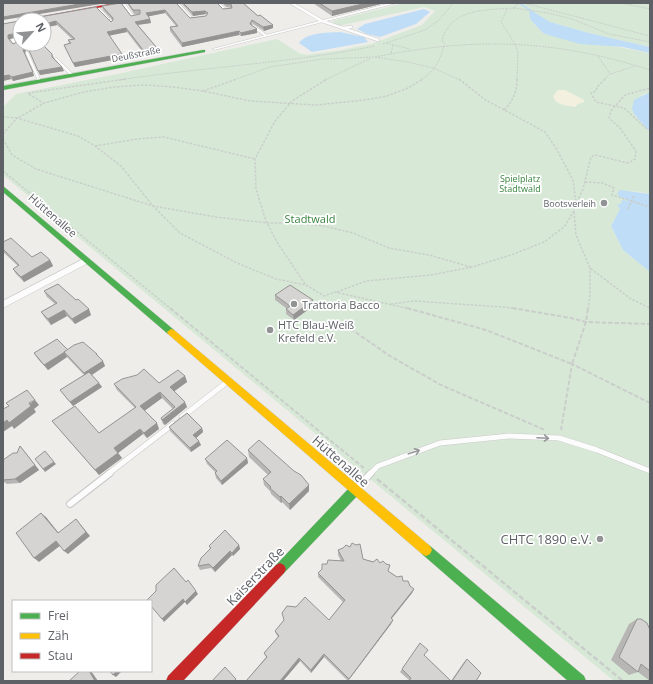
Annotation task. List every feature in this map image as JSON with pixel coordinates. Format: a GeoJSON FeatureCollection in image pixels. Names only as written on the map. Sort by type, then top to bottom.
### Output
{"type":"FeatureCollection","features":[{"type":"Feature","properties":{"kind":"street"},"geometry":{"type":"LineString","coordinates":[[52,15],[123,3]]}},
{"type":"Feature","properties":{"kind":"street"},"geometry":{"type":"LineString","coordinates":[[291,3],[322,21]]}},
{"type":"Feature","properties":{"kind":"street"},"geometry":{"type":"LineString","coordinates":[[214,49],[395,3]]}},
{"type":"Feature","properties":{"kind":"street","name":"Deußstraße"},"geometry":{"type":"LineString","coordinates":[[3,88],[28,89],[39,82],[202,51]]}},
{"type":"Feature","properties":{"kind":"street","name":"Hüttenallee"},"geometry":{"type":"LineString","coordinates":[[5,192],[87,260],[579,681]]}},
{"type":"Feature","properties":{"kind":"street"},"geometry":{"type":"LineString","coordinates":[[3,305],[87,260]]}},
{"type":"Feature","properties":{"kind":"street","name":"Kaiserstraße"},"geometry":{"type":"LineString","coordinates":[[173,681],[355,490]]}},
{"type":"Feature","properties":{"kind":"lane"},"geometry":{"type":"LineString","coordinates":[[123,3],[133,17],[139,16]]}},
{"type":"Feature","properties":{"kind":"lane"},"geometry":{"type":"LineString","coordinates":[[178,3],[192,19],[199,18]]}},
{"type":"Feature","properties":{"kind":"lane"},"geometry":{"type":"LineString","coordinates":[[218,3],[224,10],[230,10]]}},
{"type":"Feature","properties":{"kind":"lane"},"geometry":{"type":"LineString","coordinates":[[97,7],[112,23]]}},
{"type":"Feature","properties":{"kind":"lane"},"geometry":{"type":"LineString","coordinates":[[322,21],[378,40]]}},
{"type":"Feature","properties":{"kind":"lane"},"geometry":{"type":"LineString","coordinates":[[253,26],[265,35]]}},
{"type":"Feature","properties":{"kind":"lane"},"geometry":{"type":"LineString","coordinates":[[340,28],[351,27]]}},
{"type":"Feature","properties":{"kind":"lane"},"geometry":{"type":"LineString","coordinates":[[27,53],[38,76],[39,82]]}},
{"type":"Feature","properties":{"kind":"lane"},"geometry":{"type":"LineString","coordinates":[[56,59],[73,76]]}},
{"type":"Feature","properties":{"kind":"lane"},"geometry":{"type":"LineString","coordinates":[[70,504],[228,381]]}},
{"type":"Feature","properties":{"kind":"lane"},"geometry":{"type":"LineString","coordinates":[[355,490],[378,466],[440,443],[508,436],[559,438],[597,450],[650,471]]}},
{"type":"Feature","properties":{"kind":"path"},"geometry":{"type":"LineString","coordinates":[[28,89],[178,71],[304,59],[374,47],[425,30],[439,20],[454,3]]}},
{"type":"Feature","properties":{"kind":"path"},"geometry":{"type":"LineString","coordinates":[[514,8],[517,3]]}},
{"type":"Feature","properties":{"kind":"path"},"geometry":{"type":"LineString","coordinates":[[524,3],[650,36]]}},
{"type":"Feature","properties":{"kind":"path"},"geometry":{"type":"LineString","coordinates":[[621,3],[650,9]]}},
{"type":"Feature","properties":{"kind":"path"},"geometry":{"type":"LineString","coordinates":[[445,44],[442,41],[443,33],[453,20],[473,12],[514,8],[572,19],[609,34],[650,42]]}},
{"type":"Feature","properties":{"kind":"path"},"geometry":{"type":"LineString","coordinates":[[504,110],[511,103],[518,89],[518,52],[515,44],[501,22],[506,9]]}},
{"type":"Feature","properties":{"kind":"path"},"geometry":{"type":"LineString","coordinates":[[3,134],[17,118],[43,103],[92,90],[123,86],[150,84],[171,86],[204,91],[249,101],[289,105],[318,105],[377,98],[409,86],[424,78],[442,56],[443,46],[445,44]]}},
{"type":"Feature","properties":{"kind":"path"},"geometry":{"type":"LineString","coordinates":[[306,285],[277,242],[268,223],[256,189],[255,159],[275,121],[289,105],[329,76],[374,57],[445,44],[515,44],[564,49],[597,55],[650,70]]}},
{"type":"Feature","properties":{"kind":"path"},"geometry":{"type":"LineString","coordinates":[[391,53],[393,45],[412,49]]}},
{"type":"Feature","properties":{"kind":"path"},"geometry":{"type":"LineString","coordinates":[[597,55],[610,74]]}},
{"type":"Feature","properties":{"kind":"path"},"geometry":{"type":"LineString","coordinates":[[204,91],[270,67],[323,59],[374,57],[408,62],[432,68],[458,78],[484,99],[545,132],[556,148],[573,180],[576,203]]}},
{"type":"Feature","properties":{"kind":"path"},"geometry":{"type":"LineString","coordinates":[[636,66],[610,74],[597,87],[596,91],[591,93],[596,102],[624,108],[648,130]]}},
{"type":"Feature","properties":{"kind":"path"},"geometry":{"type":"LineString","coordinates":[[3,117],[17,118],[78,136],[95,146],[121,166],[154,206],[180,233],[237,264],[276,279],[306,285],[324,296],[366,281],[431,275],[472,267],[511,255],[544,242],[564,227],[574,211],[585,182],[590,157],[595,155],[628,163],[635,159],[636,151],[620,128],[609,118],[611,111],[626,95],[650,88]]}},
{"type":"Feature","properties":{"kind":"path"},"geometry":{"type":"LineString","coordinates":[[28,89],[43,103]]}},
{"type":"Feature","properties":{"kind":"path"},"geometry":{"type":"LineString","coordinates":[[95,146],[137,139],[164,137],[255,159]]}},
{"type":"Feature","properties":{"kind":"path"},"geometry":{"type":"LineString","coordinates":[[3,140],[12,155],[36,169],[154,206],[216,217],[268,223],[298,223],[324,226],[353,233],[389,248],[428,255],[472,267]]}},
{"type":"Feature","properties":{"kind":"path"},"geometry":{"type":"LineString","coordinates":[[3,171],[623,681]]}},
{"type":"Feature","properties":{"kind":"path"},"geometry":{"type":"LineString","coordinates":[[585,182],[610,185],[614,188],[612,195],[650,207]]}},
{"type":"Feature","properties":{"kind":"path"},"geometry":{"type":"LineString","coordinates":[[628,209],[634,196]]}},
{"type":"Feature","properties":{"kind":"path"},"geometry":{"type":"LineString","coordinates":[[559,438],[572,364],[586,322],[590,296],[590,268],[576,235],[574,211]]}},
{"type":"Feature","properties":{"kind":"path"},"geometry":{"type":"LineString","coordinates":[[590,268],[631,299],[650,308]]}},
{"type":"Feature","properties":{"kind":"path"},"geometry":{"type":"LineString","coordinates":[[335,292],[390,304],[486,330],[572,364],[650,403]]}},
{"type":"Feature","properties":{"kind":"path"},"geometry":{"type":"LineString","coordinates":[[390,304],[414,300],[503,307],[571,318],[586,322],[650,324]]}},
{"type":"Feature","properties":{"kind":"path"},"geometry":{"type":"LineString","coordinates":[[345,325],[390,356],[441,385],[543,428],[550,438]]}},
{"type":"Feature","properties":{"kind":"green space","name":"Stadtwald"},"geometry":{"type":"Polygon","coordinates":[[[404,3],[650,3],[650,47],[589,33],[550,22],[537,15],[536,25],[543,33],[650,53],[650,92],[642,95],[634,114],[650,132],[650,194],[633,191],[617,194],[629,201],[620,209],[611,226],[623,250],[650,272],[650,681],[614,681],[3,175],[3,107],[16,94],[122,73],[277,39],[299,53],[306,55],[371,44],[422,25],[435,11],[424,7],[338,26],[332,21],[404,3]]]}},
{"type":"Feature","properties":{"kind":"sand"},"geometry":{"type":"Polygon","coordinates":[[[558,90],[565,90],[584,100],[584,102],[575,107],[559,103],[553,96],[558,90]]]}},
{"type":"Feature","properties":{"kind":"water"},"geometry":{"type":"Polygon","coordinates":[[[424,9],[430,12],[416,24],[380,37],[367,34],[357,29],[365,24],[424,9]]]}},
{"type":"Feature","properties":{"kind":"water"},"geometry":{"type":"Polygon","coordinates":[[[529,9],[550,22],[589,33],[650,47],[650,53],[623,47],[580,44],[548,35],[543,33],[530,19],[529,9]]]}},
{"type":"Feature","properties":{"kind":"water"},"geometry":{"type":"Polygon","coordinates":[[[340,32],[364,37],[368,42],[312,52],[299,43],[303,39],[312,35],[340,32]]]}},
{"type":"Feature","properties":{"kind":"water"},"geometry":{"type":"Polygon","coordinates":[[[650,92],[650,132],[634,114],[632,108],[634,100],[650,92]]]}},
{"type":"Feature","properties":{"kind":"water"},"geometry":{"type":"Polygon","coordinates":[[[620,190],[650,194],[650,272],[623,250],[611,226],[620,209],[617,204],[621,204],[622,200],[629,201],[617,194],[620,190]]]}},
{"type":"Feature","properties":{"kind":"building"},"geometry":{"type":"Polygon","coordinates":[[[3,3],[85,3],[32,12],[12,12],[12,15],[3,17],[3,3]]]}},
{"type":"Feature","properties":{"kind":"building"},"geometry":{"type":"Polygon","coordinates":[[[121,3],[131,16],[140,14],[140,10],[133,10],[128,3],[176,3],[190,18],[206,16],[208,13],[205,11],[192,12],[183,3],[217,3],[223,9],[232,8],[231,4],[225,3],[243,3],[258,16],[260,15],[273,25],[263,27],[252,20],[250,24],[257,29],[241,33],[239,31],[182,43],[170,27],[178,26],[165,10],[146,13],[150,19],[135,22],[157,48],[143,50],[126,28],[107,32],[122,54],[73,63],[64,45],[71,43],[68,40],[75,39],[56,21],[52,22],[52,15],[96,7],[111,22],[113,18],[102,6],[121,3]]]}},
{"type":"Feature","properties":{"kind":"building"},"geometry":{"type":"Polygon","coordinates":[[[319,3],[367,3],[332,11],[319,3]]]}},
{"type":"Feature","properties":{"kind":"building"},"geometry":{"type":"Polygon","coordinates":[[[12,22],[12,34],[8,35],[8,38],[12,43],[12,52],[24,52],[33,72],[12,77],[9,75],[3,76],[3,24],[12,22]]]}},
{"type":"Feature","properties":{"kind":"building"},"geometry":{"type":"Polygon","coordinates":[[[30,52],[50,52],[52,57],[62,67],[38,71],[30,52]]]}},
{"type":"Feature","properties":{"kind":"building"},"geometry":{"type":"Polygon","coordinates":[[[11,238],[32,257],[41,252],[50,260],[21,277],[13,269],[19,265],[3,249],[3,242],[11,238]]]}},
{"type":"Feature","properties":{"kind":"building"},"geometry":{"type":"Polygon","coordinates":[[[58,284],[89,309],[72,319],[64,310],[48,319],[41,312],[57,303],[44,291],[58,284]]]}},
{"type":"Feature","properties":{"kind":"building"},"geometry":{"type":"Polygon","coordinates":[[[290,285],[313,300],[293,315],[286,309],[290,306],[275,295],[290,285]]]}},
{"type":"Feature","properties":{"kind":"building"},"geometry":{"type":"Polygon","coordinates":[[[57,339],[68,350],[44,365],[34,353],[57,339]]]}},
{"type":"Feature","properties":{"kind":"building"},"geometry":{"type":"Polygon","coordinates":[[[83,342],[103,361],[84,373],[64,352],[74,345],[83,342]]]}},
{"type":"Feature","properties":{"kind":"building"},"geometry":{"type":"Polygon","coordinates":[[[144,369],[159,383],[178,370],[185,376],[170,387],[185,402],[162,420],[161,418],[175,407],[160,392],[140,406],[157,423],[144,433],[140,429],[114,448],[118,453],[95,470],[52,421],[75,406],[99,433],[136,407],[114,384],[122,379],[137,375],[144,369]]]}},
{"type":"Feature","properties":{"kind":"building"},"geometry":{"type":"Polygon","coordinates":[[[89,372],[99,383],[70,402],[60,390],[89,372]]]}},
{"type":"Feature","properties":{"kind":"building"},"geometry":{"type":"Polygon","coordinates":[[[27,390],[35,400],[29,403],[31,406],[9,423],[7,420],[3,423],[3,409],[9,406],[6,403],[27,390]]]}},
{"type":"Feature","properties":{"kind":"building"},"geometry":{"type":"Polygon","coordinates":[[[187,413],[202,428],[193,435],[199,441],[190,448],[169,427],[187,413]]]}},
{"type":"Feature","properties":{"kind":"building"},"geometry":{"type":"Polygon","coordinates":[[[227,440],[247,458],[221,481],[215,473],[217,471],[205,459],[227,440]]]}},
{"type":"Feature","properties":{"kind":"building"},"geometry":{"type":"Polygon","coordinates":[[[259,440],[294,471],[301,475],[309,485],[289,504],[270,488],[271,487],[263,479],[271,472],[248,450],[259,440]]]}},
{"type":"Feature","properties":{"kind":"building"},"geometry":{"type":"Polygon","coordinates":[[[20,446],[35,465],[15,479],[3,480],[3,460],[13,453],[17,453],[20,446]]]}},
{"type":"Feature","properties":{"kind":"building"},"geometry":{"type":"Polygon","coordinates":[[[45,451],[54,462],[43,469],[35,459],[45,451]]]}},
{"type":"Feature","properties":{"kind":"building"},"geometry":{"type":"Polygon","coordinates":[[[41,513],[58,533],[76,519],[86,532],[64,551],[56,541],[34,558],[16,533],[41,513]]]}},
{"type":"Feature","properties":{"kind":"building"},"geometry":{"type":"Polygon","coordinates":[[[225,530],[239,545],[232,553],[230,551],[213,568],[209,564],[198,566],[201,558],[211,548],[209,546],[225,530]]]}},
{"type":"Feature","properties":{"kind":"building"},"geometry":{"type":"Polygon","coordinates":[[[352,543],[356,545],[360,544],[363,559],[373,562],[377,559],[380,563],[383,561],[390,565],[388,571],[397,577],[402,576],[403,581],[408,581],[410,586],[414,589],[391,618],[393,620],[349,679],[324,654],[311,670],[299,658],[280,681],[246,681],[267,657],[264,653],[279,636],[275,631],[284,620],[282,613],[287,606],[296,607],[305,597],[329,620],[345,600],[318,573],[322,569],[322,564],[327,564],[328,560],[344,561],[338,550],[346,545],[350,547],[352,543]]]}},
{"type":"Feature","properties":{"kind":"building"},"geometry":{"type":"Polygon","coordinates":[[[174,568],[186,582],[188,580],[196,591],[185,602],[183,599],[162,619],[152,607],[152,600],[147,600],[156,591],[156,585],[174,568]]]}},
{"type":"Feature","properties":{"kind":"building"},"geometry":{"type":"Polygon","coordinates":[[[637,619],[641,619],[647,623],[650,630],[650,671],[641,664],[638,672],[619,657],[637,619]]]}},
{"type":"Feature","properties":{"kind":"building"},"geometry":{"type":"Polygon","coordinates":[[[420,643],[428,650],[424,655],[451,681],[409,681],[411,678],[402,669],[420,643]]]}},
{"type":"Feature","properties":{"kind":"building"},"geometry":{"type":"Polygon","coordinates":[[[467,659],[481,673],[476,681],[452,681],[467,659]]]}},
{"type":"Feature","properties":{"kind":"building"},"geometry":{"type":"Polygon","coordinates":[[[225,667],[236,679],[234,681],[212,681],[225,667]]]}},
{"type":"Feature","properties":{"kind":"building"},"geometry":{"type":"Polygon","coordinates":[[[79,672],[90,672],[95,681],[69,681],[79,672]]]}},
{"type":"Feature","properties":{"kind":"waterway"},"geometry":{"type":"LineString","coordinates":[[519,3],[530,10]]}},
{"type":"Feature","properties":{"kind":"traffic: fast"},"geometry":{"type":"LineString","coordinates":[[3,88],[203,51]]}},
{"type":"Feature","properties":{"kind":"traffic: fast"},"geometry":{"type":"LineString","coordinates":[[3,188],[171,332]]}},
{"type":"Feature","properties":{"kind":"traffic: fast"},"geometry":{"type":"LineString","coordinates":[[280,569],[355,490]]}},
{"type":"Feature","properties":{"kind":"traffic: fast"},"geometry":{"type":"LineString","coordinates":[[426,550],[579,681]]}},
{"type":"Feature","properties":{"kind":"traffic: slow"},"geometry":{"type":"LineString","coordinates":[[171,332],[426,550]]}},
{"type":"Feature","properties":{"kind":"traffic: jam"},"geometry":{"type":"LineString","coordinates":[[52,15],[122,3]]}},
{"type":"Feature","properties":{"kind":"traffic: jam"},"geometry":{"type":"LineString","coordinates":[[173,681],[280,569]]}},
{"type":"Feature","properties":{"kind":"place","name":"Bootsverleih"},"geometry":{"type":"Point","coordinates":[604,203]}},
{"type":"Feature","properties":{"kind":"place","name":"Trattoria Bacco"},"geometry":{"type":"Point","coordinates":[294,304]}},
{"type":"Feature","properties":{"kind":"place","name":"HTC Blau-Weiß Krefeld e.V."},"geometry":{"type":"Point","coordinates":[270,330]}},
{"type":"Feature","properties":{"kind":"place","name":"CHTC 1890 e.V."},"geometry":{"type":"Point","coordinates":[600,539]}},
{"type":"Feature","properties":{"kind":"park label","name":"Spielplatz Stadtwald"},"geometry":{"type":"Point","coordinates":[520,184]}}]}
